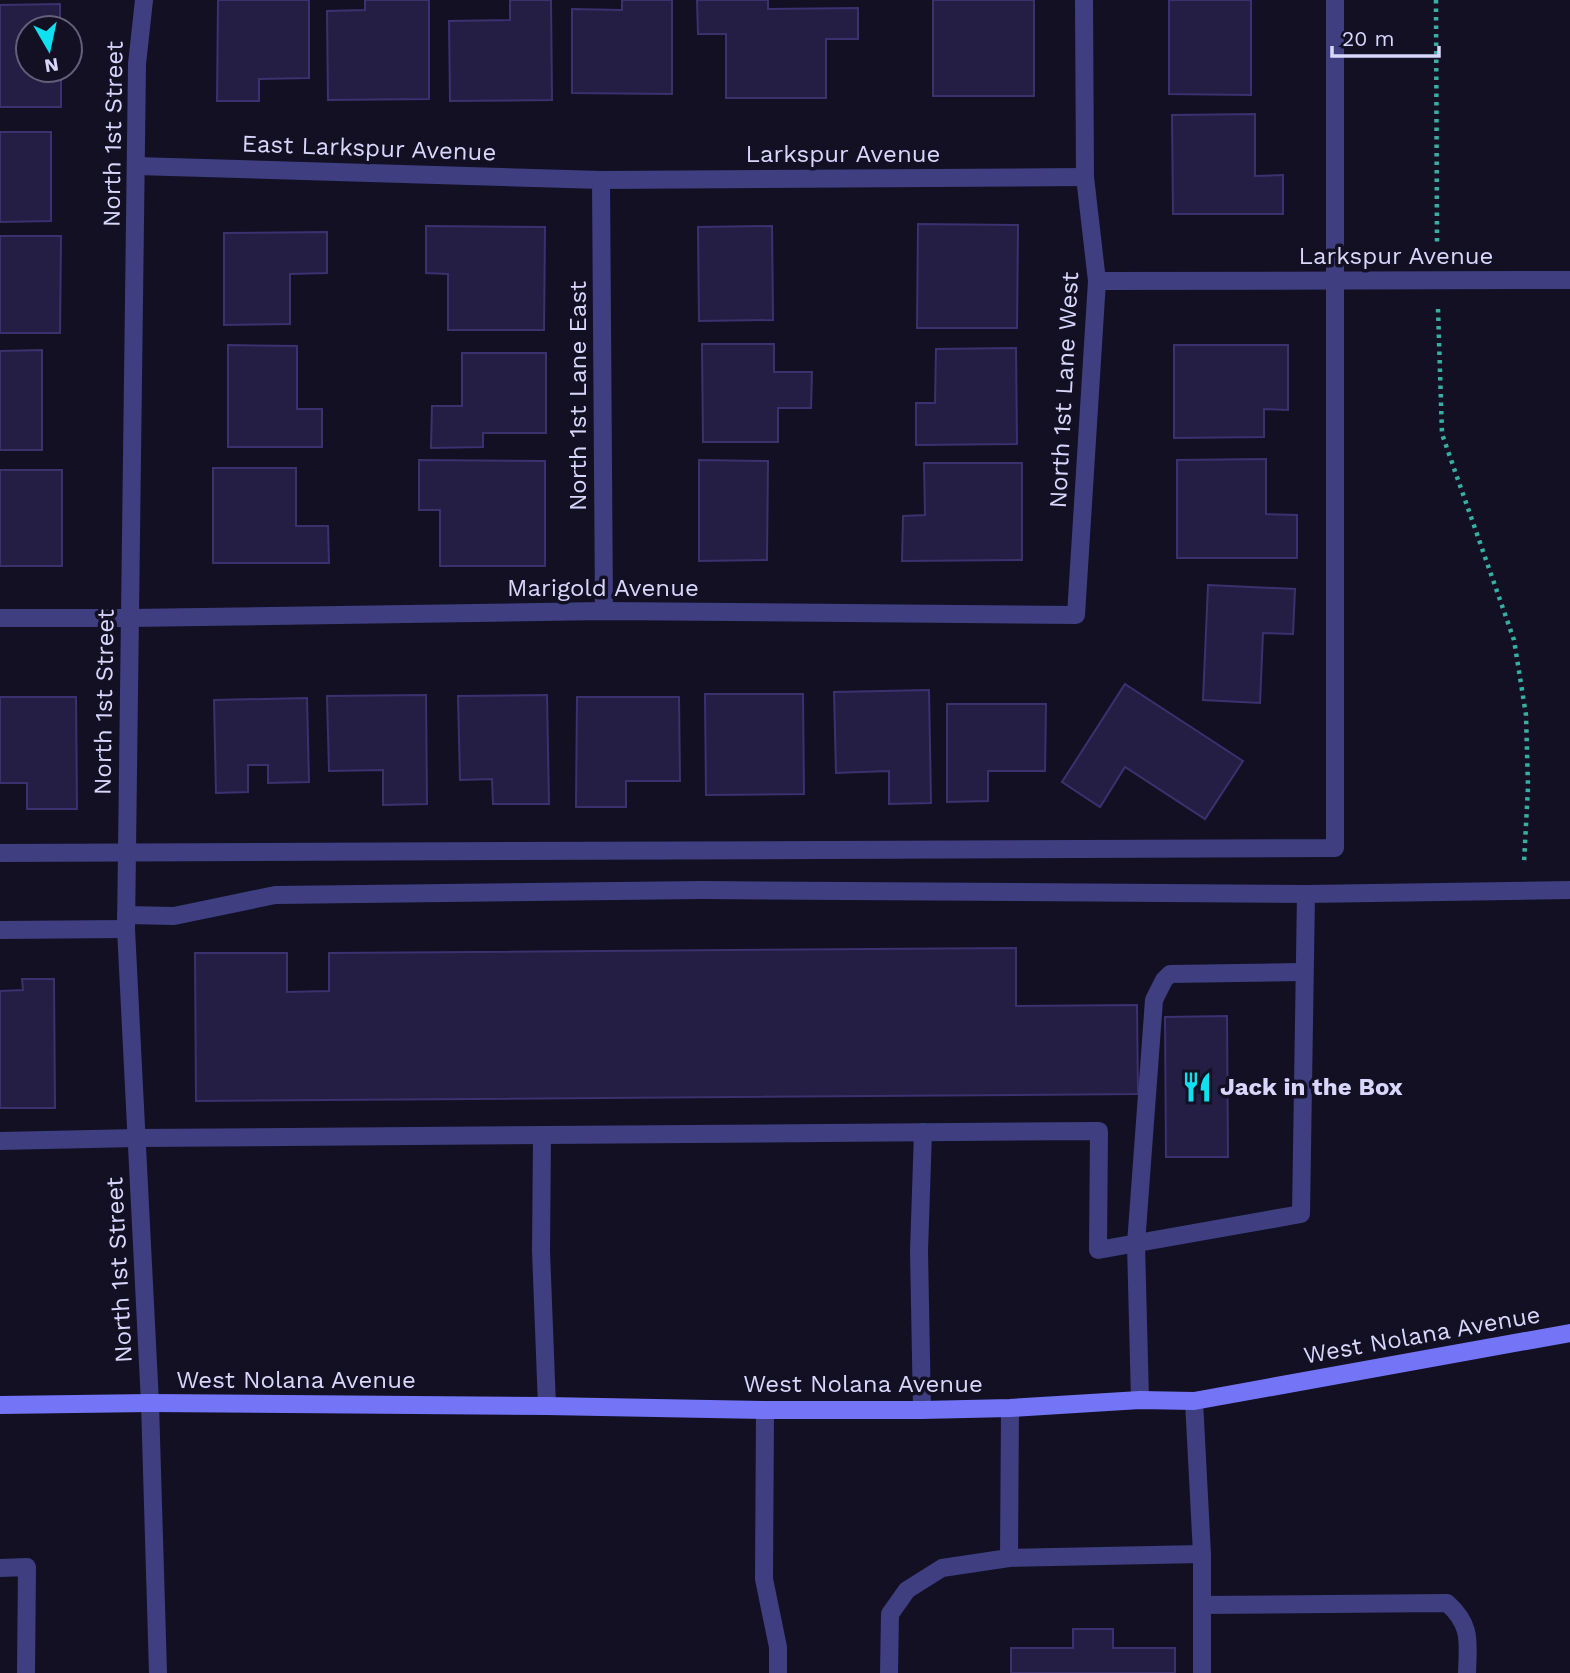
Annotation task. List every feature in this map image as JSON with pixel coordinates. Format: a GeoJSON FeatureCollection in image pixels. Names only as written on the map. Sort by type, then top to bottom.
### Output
{"type":"FeatureCollection","features":[{"type":"Feature","properties":{"kind":"main road","name":"West Nolana Avenue"},"geometry":{"type":"LineString","coordinates":[[0,1405],[922,1410],[1010,1408],[1140,1399],[1194,1401],[1570,1334]]}},
{"type":"Feature","properties":{"kind":"street","name":"North 1st Street"},"geometry":{"type":"LineString","coordinates":[[144,0],[137,64],[126,922],[150,1404],[158,1673]]}},
{"type":"Feature","properties":{"kind":"street","name":"North 1st Lane West"},"geometry":{"type":"LineString","coordinates":[[1076,615],[1097,281],[1085,177],[1084,0]]}},
{"type":"Feature","properties":{"kind":"street"},"geometry":{"type":"LineString","coordinates":[[0,853],[1335,848],[1335,0]]}},
{"type":"Feature","properties":{"kind":"street","name":"East Larkspur Avenue"},"geometry":{"type":"LineString","coordinates":[[136,166],[601,180]]}},
{"type":"Feature","properties":{"kind":"street","name":"Larkspur Avenue"},"geometry":{"type":"LineString","coordinates":[[601,180],[1085,177]]}},
{"type":"Feature","properties":{"kind":"street","name":"North 1st Lane East"},"geometry":{"type":"LineString","coordinates":[[601,180],[604,611]]}},
{"type":"Feature","properties":{"kind":"street","name":"Larkspur Avenue"},"geometry":{"type":"LineString","coordinates":[[1097,281],[1570,280]]}},
{"type":"Feature","properties":{"kind":"street","name":"Marigold Avenue"},"geometry":{"type":"LineString","coordinates":[[0,618],[604,611],[1076,615]]}},
{"type":"Feature","properties":{"kind":"street"},"geometry":{"type":"LineString","coordinates":[[0,930],[126,922],[174,916],[275,895],[688,890],[1306,894],[1570,890]]}},
{"type":"Feature","properties":{"kind":"street"},"geometry":{"type":"LineString","coordinates":[[0,1141],[1099,1131],[1098,1250],[1301,1214],[1306,894]]}},
{"type":"Feature","properties":{"kind":"street"},"geometry":{"type":"LineString","coordinates":[[1140,1399],[1136,1244],[1154,1000],[1170,974],[1304,972]]}},
{"type":"Feature","properties":{"kind":"street"},"geometry":{"type":"LineString","coordinates":[[922,1410],[919,1251],[923,1132]]}},
{"type":"Feature","properties":{"kind":"street"},"geometry":{"type":"LineString","coordinates":[[542,1136],[541,1251],[547,1406]]}},
{"type":"Feature","properties":{"kind":"street"},"geometry":{"type":"LineString","coordinates":[[1194,1401],[1202,1554],[1202,1673]]}},
{"type":"Feature","properties":{"kind":"street"},"geometry":{"type":"LineString","coordinates":[[1009,1558],[1010,1408]]}},
{"type":"Feature","properties":{"kind":"street"},"geometry":{"type":"LineString","coordinates":[[765,1410],[764,1579],[778,1647],[778,1673]]}},
{"type":"Feature","properties":{"kind":"street"},"geometry":{"type":"LineString","coordinates":[[889,1673],[890,1614],[907,1590],[942,1567],[1009,1558],[1202,1554]]}},
{"type":"Feature","properties":{"kind":"street"},"geometry":{"type":"LineString","coordinates":[[0,1567],[27,1567],[26,1673]]}},
{"type":"Feature","properties":{"kind":"street"},"geometry":{"type":"LineString","coordinates":[[1202,1605],[1447,1603],[1457,1612],[1468,1632],[1467,1673]]}},
{"type":"Feature","properties":{"kind":"path"},"geometry":{"type":"LineString","coordinates":[[1436,0],[1437,245]]}},
{"type":"Feature","properties":{"kind":"path"},"geometry":{"type":"LineString","coordinates":[[1438,309],[1442,434],[1514,640],[1526,715],[1528,787],[1524,868]]}},
{"type":"Feature","properties":{"kind":"building"},"geometry":{"type":"Polygon","coordinates":[[[218,0],[309,0],[309,78],[259,79],[259,101],[217,101],[218,0]]]}},
{"type":"Feature","properties":{"kind":"building"},"geometry":{"type":"Polygon","coordinates":[[[365,0],[429,0],[429,99],[328,100],[327,11],[365,10],[365,0]]]}},
{"type":"Feature","properties":{"kind":"building"},"geometry":{"type":"Polygon","coordinates":[[[510,0],[551,0],[552,100],[450,101],[449,21],[510,20],[510,0]]]}},
{"type":"Feature","properties":{"kind":"building"},"geometry":{"type":"Polygon","coordinates":[[[622,0],[672,0],[672,94],[572,93],[572,9],[622,10],[622,0]]]}},
{"type":"Feature","properties":{"kind":"building"},"geometry":{"type":"Polygon","coordinates":[[[697,0],[768,0],[768,9],[858,8],[858,39],[826,39],[826,98],[726,98],[726,34],[698,34],[697,0]]]}},
{"type":"Feature","properties":{"kind":"building"},"geometry":{"type":"Polygon","coordinates":[[[933,0],[1034,0],[1034,96],[933,96],[933,0]]]}},
{"type":"Feature","properties":{"kind":"building"},"geometry":{"type":"Polygon","coordinates":[[[1169,0],[1251,0],[1251,95],[1169,94],[1169,0]]]}},
{"type":"Feature","properties":{"kind":"building"},"geometry":{"type":"Polygon","coordinates":[[[60,4],[60,14],[14,14],[14,84],[61,84],[61,107],[0,107],[0,5],[60,4]]]}},
{"type":"Feature","properties":{"kind":"building"},"geometry":{"type":"Polygon","coordinates":[[[1255,114],[1255,176],[1283,175],[1283,214],[1173,214],[1172,115],[1255,114]]]}},
{"type":"Feature","properties":{"kind":"building"},"geometry":{"type":"Polygon","coordinates":[[[0,132],[51,132],[51,221],[0,222],[0,132]]]}},
{"type":"Feature","properties":{"kind":"building"},"geometry":{"type":"Polygon","coordinates":[[[918,224],[1018,225],[1017,328],[917,328],[918,224]]]}},
{"type":"Feature","properties":{"kind":"building"},"geometry":{"type":"Polygon","coordinates":[[[426,226],[545,227],[544,330],[448,330],[448,274],[426,273],[426,226]]]}},
{"type":"Feature","properties":{"kind":"building"},"geometry":{"type":"Polygon","coordinates":[[[772,226],[773,320],[699,321],[698,227],[772,226]]]}},
{"type":"Feature","properties":{"kind":"building"},"geometry":{"type":"Polygon","coordinates":[[[327,232],[327,273],[290,274],[290,324],[224,325],[224,233],[327,232]]]}},
{"type":"Feature","properties":{"kind":"building"},"geometry":{"type":"Polygon","coordinates":[[[0,236],[61,236],[60,333],[0,333],[0,236]]]}},
{"type":"Feature","properties":{"kind":"building"},"geometry":{"type":"Polygon","coordinates":[[[702,344],[774,344],[774,372],[812,372],[811,408],[778,408],[778,442],[703,442],[702,344]]]}},
{"type":"Feature","properties":{"kind":"building"},"geometry":{"type":"Polygon","coordinates":[[[228,345],[297,346],[297,409],[322,409],[322,447],[228,447],[228,345]]]}},
{"type":"Feature","properties":{"kind":"building"},"geometry":{"type":"Polygon","coordinates":[[[1174,345],[1288,345],[1288,410],[1264,409],[1264,437],[1174,438],[1174,345]]]}},
{"type":"Feature","properties":{"kind":"building"},"geometry":{"type":"Polygon","coordinates":[[[1016,348],[1017,444],[916,445],[916,403],[935,403],[936,349],[1016,348]]]}},
{"type":"Feature","properties":{"kind":"building"},"geometry":{"type":"Polygon","coordinates":[[[42,350],[42,450],[0,450],[0,351],[42,350]]]}},
{"type":"Feature","properties":{"kind":"building"},"geometry":{"type":"Polygon","coordinates":[[[462,353],[546,353],[546,433],[483,433],[483,447],[431,448],[432,406],[462,406],[462,353]]]}},
{"type":"Feature","properties":{"kind":"building"},"geometry":{"type":"Polygon","coordinates":[[[1266,459],[1266,514],[1297,515],[1297,558],[1177,558],[1177,460],[1266,459]]]}},
{"type":"Feature","properties":{"kind":"building"},"geometry":{"type":"Polygon","coordinates":[[[419,460],[545,461],[545,566],[440,566],[440,510],[419,510],[419,460]]]}},
{"type":"Feature","properties":{"kind":"building"},"geometry":{"type":"Polygon","coordinates":[[[699,460],[768,461],[767,560],[699,561],[699,460]]]}},
{"type":"Feature","properties":{"kind":"building"},"geometry":{"type":"Polygon","coordinates":[[[924,463],[1022,463],[1022,560],[902,561],[903,516],[925,515],[924,463]]]}},
{"type":"Feature","properties":{"kind":"building"},"geometry":{"type":"Polygon","coordinates":[[[213,468],[296,468],[296,526],[328,526],[329,563],[213,563],[213,468]]]}},
{"type":"Feature","properties":{"kind":"building"},"geometry":{"type":"Polygon","coordinates":[[[0,470],[62,470],[62,566],[0,566],[0,470]]]}},
{"type":"Feature","properties":{"kind":"building"},"geometry":{"type":"Polygon","coordinates":[[[1208,585],[1295,589],[1293,634],[1263,633],[1260,703],[1203,700],[1208,585]]]}},
{"type":"Feature","properties":{"kind":"building"},"geometry":{"type":"Polygon","coordinates":[[[1125,684],[1243,761],[1205,819],[1125,767],[1100,807],[1062,782],[1125,684]]]}},
{"type":"Feature","properties":{"kind":"building"},"geometry":{"type":"Polygon","coordinates":[[[929,690],[931,803],[889,804],[889,771],[836,773],[834,692],[929,690]]]}},
{"type":"Feature","properties":{"kind":"building"},"geometry":{"type":"Polygon","coordinates":[[[705,694],[803,694],[804,794],[706,795],[705,694]]]}},
{"type":"Feature","properties":{"kind":"building"},"geometry":{"type":"Polygon","coordinates":[[[426,695],[427,804],[383,805],[383,770],[329,771],[327,696],[426,695]]]}},
{"type":"Feature","properties":{"kind":"building"},"geometry":{"type":"Polygon","coordinates":[[[547,695],[549,804],[493,804],[492,779],[460,780],[458,696],[547,695]]]}},
{"type":"Feature","properties":{"kind":"building"},"geometry":{"type":"Polygon","coordinates":[[[0,697],[76,697],[77,809],[27,809],[27,783],[0,783],[0,697]]]}},
{"type":"Feature","properties":{"kind":"building"},"geometry":{"type":"Polygon","coordinates":[[[577,697],[679,697],[680,781],[626,781],[626,807],[576,807],[577,697]]]}},
{"type":"Feature","properties":{"kind":"building"},"geometry":{"type":"Polygon","coordinates":[[[307,698],[309,782],[268,783],[268,765],[248,765],[248,792],[216,793],[214,700],[307,698]]]}},
{"type":"Feature","properties":{"kind":"building"},"geometry":{"type":"Polygon","coordinates":[[[947,704],[1046,704],[1045,771],[988,771],[988,801],[947,802],[947,704]]]}},
{"type":"Feature","properties":{"kind":"building"},"geometry":{"type":"Polygon","coordinates":[[[1016,948],[1016,1006],[1137,1005],[1138,1094],[196,1101],[195,953],[287,953],[287,992],[329,991],[329,953],[1016,948]]]}},
{"type":"Feature","properties":{"kind":"building"},"geometry":{"type":"Polygon","coordinates":[[[22,979],[54,979],[55,1108],[0,1108],[0,991],[23,990],[22,979]]]}},
{"type":"Feature","properties":{"kind":"building","name":"Jack in the Box"},"geometry":{"type":"Polygon","coordinates":[[[1227,1016],[1228,1157],[1166,1157],[1165,1017],[1227,1016]]]}},
{"type":"Feature","properties":{"kind":"building"},"geometry":{"type":"Polygon","coordinates":[[[1073,1629],[1113,1629],[1113,1648],[1175,1648],[1175,1673],[1011,1673],[1011,1648],[1073,1648],[1073,1629]]]}},
{"type":"Feature","properties":{"kind":"place","name":"Jack in the Box"},"geometry":{"type":"Point","coordinates":[1197,1087]}}]}
